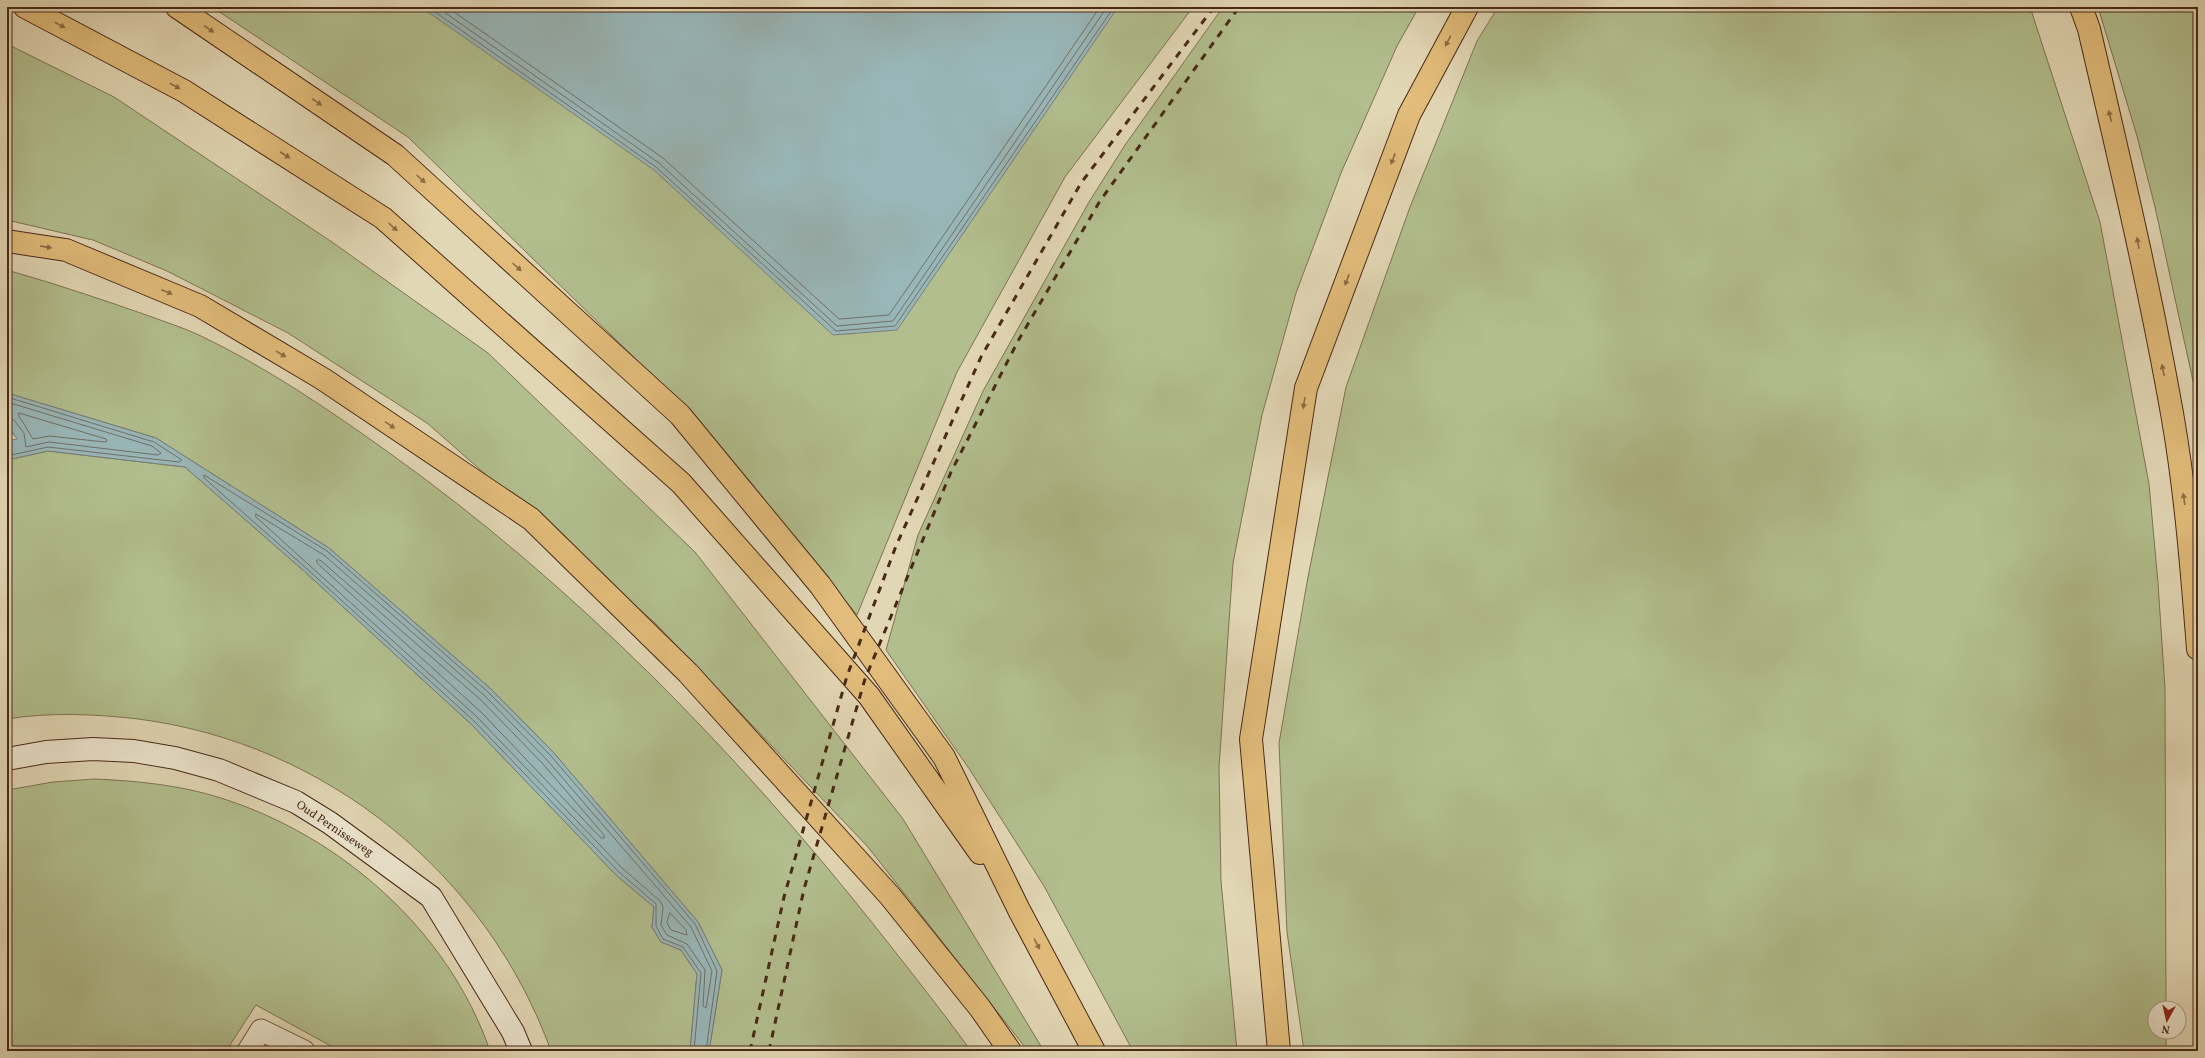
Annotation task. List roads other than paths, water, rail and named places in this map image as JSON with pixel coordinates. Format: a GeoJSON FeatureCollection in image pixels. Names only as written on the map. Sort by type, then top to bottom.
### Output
{"type":"FeatureCollection","features":[{"type":"Feature","properties":{"kind":"highway"},"geometry":{"type":"LineString","coordinates":[[25,7],[184,91],[383,218],[681,482],[869,696],[1019,910]]}},
{"type":"Feature","properties":{"kind":"highway"},"geometry":{"type":"LineString","coordinates":[[177,7],[395,155],[680,415],[820,585],[944,757],[1019,910],[1094,1051]]}},
{"type":"Feature","properties":{"kind":"highway"},"geometry":{"type":"LineString","coordinates":[[1279,1051],[1251,739],[1306,388],[1410,115],[1467,7]]}},
{"type":"Feature","properties":{"kind":"highway"},"geometry":{"type":"LineString","coordinates":[[2080,7],[2089,28],[2133,217],[2173,420],[2191,551],[2198,649]]}},
{"type":"Feature","properties":{"kind":"highway"},"geometry":{"type":"LineString","coordinates":[[7,241],[66,250],[200,306],[323,380],[531,519],[688,673],[890,896],[980,1008],[1010,1051]]}},
{"type":"Feature","properties":{"kind":"street","name":"Oud Pernisseweg"},"geometry":{"type":"LineString","coordinates":[[7,759],[46,752],[93,749],[141,752],[175,758],[219,770],[296,802],[330,823],[431,897],[517,1041]]}},
{"type":"Feature","properties":{"kind":"lane"},"geometry":{"type":"LineString","coordinates":[[248,1051],[262,1030],[304,1051]]}},
{"type":"Feature","properties":{"kind":"water"},"geometry":{"type":"Polygon","coordinates":[[[421,7],[1118,7],[897,330],[833,335],[654,170],[421,7]]]}},
{"type":"Feature","properties":{"kind":"water"},"geometry":{"type":"Polygon","coordinates":[[[7,393],[156,438],[329,548],[491,689],[554,753],[698,922],[722,970],[709,1051],[690,1051],[697,974],[681,950],[661,942],[652,927],[654,907],[616,875],[471,724],[304,571],[185,467],[48,451],[7,460],[7,441],[17,439],[7,425],[7,393]]]}},
{"type":"Feature","properties":{"kind":"railway"},"geometry":{"type":"LineString","coordinates":[[750,1051],[784,897],[847,676],[896,546],[981,357],[1081,183],[1214,7]]}},
{"type":"Feature","properties":{"kind":"railway"},"geometry":{"type":"LineString","coordinates":[[769,1051],[804,889],[865,679],[951,472],[1018,341],[1100,201],[1239,7]]}}]}
